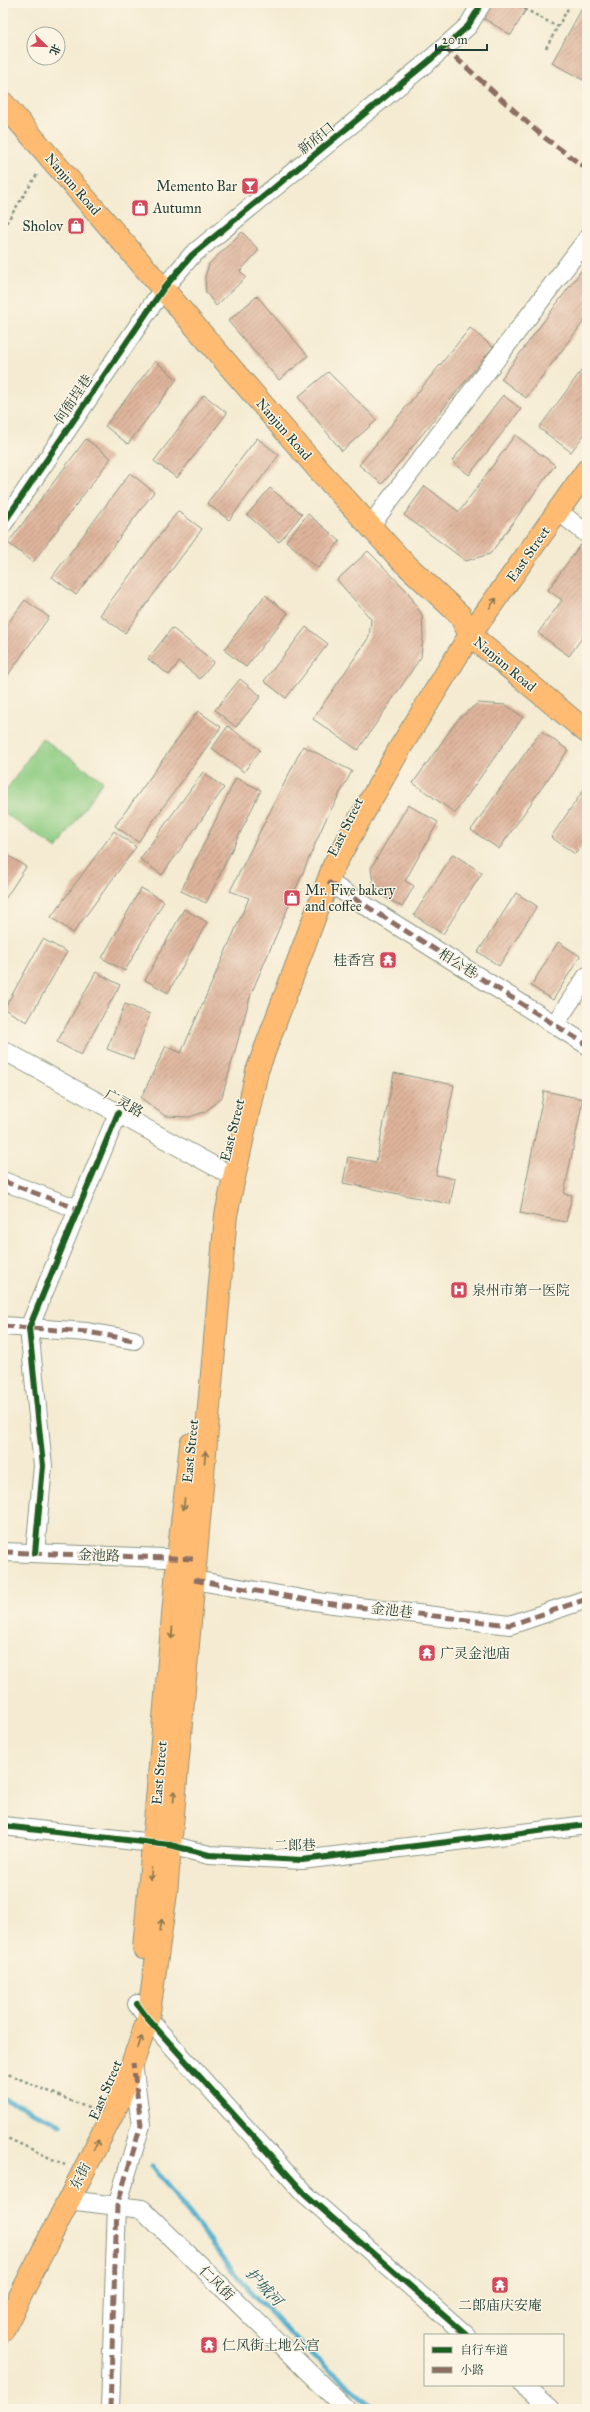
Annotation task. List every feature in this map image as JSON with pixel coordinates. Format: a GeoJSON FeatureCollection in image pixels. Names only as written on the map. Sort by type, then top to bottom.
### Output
{"type":"FeatureCollection","features":[{"type":"Feature","properties":{"kind":"main road","name":"Nanjun Road"},"geometry":{"type":"LineString","coordinates":[[3,103],[400,559],[460,616],[468,631],[587,732]]}},
{"type":"Feature","properties":{"kind":"main road","name":"East Street"},"geometry":{"type":"LineString","coordinates":[[3,2300],[69,2166],[98,2112],[142,2012],[162,1844],[189,1566],[226,1215],[228,1174],[241,1095],[297,924],[371,775],[468,631],[587,470]]}},
{"type":"Feature","properties":{"kind":"main road","name":"East Street"},"geometry":{"type":"LineString","coordinates":[[228,1174],[257,1071],[334,865],[468,631]]}},
{"type":"Feature","properties":{"kind":"main road","name":"东街"},"geometry":{"type":"LineString","coordinates":[[3,2330],[119,2101],[133,2063],[142,2012]]}},
{"type":"Feature","properties":{"kind":"street","name":"新府口"},"geometry":{"type":"LineString","coordinates":[[163,288],[192,255],[468,26],[482,3]]}},
{"type":"Feature","properties":{"kind":"street"},"geometry":{"type":"LineString","coordinates":[[370,526],[587,239]]}},
{"type":"Feature","properties":{"kind":"street","name":"何衙埕巷"},"geometry":{"type":"LineString","coordinates":[[3,524],[163,288]]}},
{"type":"Feature","properties":{"kind":"street"},"geometry":{"type":"LineString","coordinates":[[558,511],[587,534]]}},
{"type":"Feature","properties":{"kind":"street","name":"相公巷"},"geometry":{"type":"LineString","coordinates":[[328,882],[587,1045]]}},
{"type":"Feature","properties":{"kind":"street"},"geometry":{"type":"LineString","coordinates":[[555,1024],[587,976]]}},
{"type":"Feature","properties":{"kind":"street","name":"广灵路"},"geometry":{"type":"LineString","coordinates":[[3,1050],[228,1174]]}},
{"type":"Feature","properties":{"kind":"street"},"geometry":{"type":"LineString","coordinates":[[35,1553],[43,1466],[29,1328],[118,1113]]}},
{"type":"Feature","properties":{"kind":"street"},"geometry":{"type":"LineString","coordinates":[[3,1181],[78,1209]]}},
{"type":"Feature","properties":{"kind":"street"},"geometry":{"type":"LineString","coordinates":[[3,1326],[87,1332],[134,1340]]}},
{"type":"Feature","properties":{"kind":"street","name":"金池路"},"geometry":{"type":"LineString","coordinates":[[3,1552],[35,1553],[189,1566]]}},
{"type":"Feature","properties":{"kind":"street","name":"金池巷"},"geometry":{"type":"LineString","coordinates":[[189,1566],[325,1602],[510,1625],[587,1599]]}},
{"type":"Feature","properties":{"kind":"street","name":"二郎巷"},"geometry":{"type":"LineString","coordinates":[[3,1826],[162,1844],[209,1854],[302,1860],[587,1825]]}},
{"type":"Feature","properties":{"kind":"street"},"geometry":{"type":"LineString","coordinates":[[142,2012],[305,2194],[465,2334]]}},
{"type":"Feature","properties":{"kind":"street"},"geometry":{"type":"LineString","coordinates":[[110,2409],[117,2206],[141,2125],[133,2063]]}},
{"type":"Feature","properties":{"kind":"street","name":"仁风街"},"geometry":{"type":"LineString","coordinates":[[68,2200],[142,2209],[346,2409]]}},
{"type":"Feature","properties":{"kind":"street"},"geometry":{"type":"LineString","coordinates":[[524,2386],[550,2409]]}},
{"type":"Feature","properties":{"kind":"path"},"geometry":{"type":"LineString","coordinates":[[514,3],[558,27]]}},
{"type":"Feature","properties":{"kind":"path"},"geometry":{"type":"LineString","coordinates":[[546,48],[571,3]]}},
{"type":"Feature","properties":{"kind":"path"},"geometry":{"type":"LineString","coordinates":[[3,228],[48,156]]}},
{"type":"Feature","properties":{"kind":"path"},"geometry":{"type":"LineString","coordinates":[[3,2072],[98,2112]]}},
{"type":"Feature","properties":{"kind":"path"},"geometry":{"type":"LineString","coordinates":[[3,2136],[69,2166]]}},
{"type":"Feature","properties":{"kind":"green space"},"geometry":{"type":"Polygon","coordinates":[[[42,738],[103,781],[57,849],[3,812],[3,795],[42,738]]]}},
{"type":"Feature","properties":{"kind":"building"},"geometry":{"type":"Polygon","coordinates":[[[492,3],[530,3],[511,35],[483,18],[492,3]]]}},
{"type":"Feature","properties":{"kind":"building"},"geometry":{"type":"Polygon","coordinates":[[[585,3],[587,3],[587,82],[552,63],[585,3]]]}},
{"type":"Feature","properties":{"kind":"building"},"geometry":{"type":"Polygon","coordinates":[[[242,232],[259,250],[240,271],[246,277],[216,306],[206,292],[205,277],[209,264],[242,232]]]}},
{"type":"Feature","properties":{"kind":"building"},"geometry":{"type":"Polygon","coordinates":[[[587,263],[587,317],[526,398],[501,379],[587,263]]]}},
{"type":"Feature","properties":{"kind":"building"},"geometry":{"type":"Polygon","coordinates":[[[257,296],[308,356],[279,380],[228,321],[257,296]]]}},
{"type":"Feature","properties":{"kind":"building"},"geometry":{"type":"Polygon","coordinates":[[[470,328],[493,347],[382,484],[359,465],[470,328]]]}},
{"type":"Feature","properties":{"kind":"building"},"geometry":{"type":"Polygon","coordinates":[[[155,361],[177,379],[128,444],[105,426],[155,361]]]}},
{"type":"Feature","properties":{"kind":"building"},"geometry":{"type":"Polygon","coordinates":[[[587,363],[587,431],[571,452],[539,428],[587,363]]]}},
{"type":"Feature","properties":{"kind":"building"},"geometry":{"type":"Polygon","coordinates":[[[328,372],[377,420],[342,451],[298,397],[328,372]]]}},
{"type":"Feature","properties":{"kind":"building"},"geometry":{"type":"Polygon","coordinates":[[[204,395],[227,413],[177,478],[154,461],[204,395]]]}},
{"type":"Feature","properties":{"kind":"building"},"geometry":{"type":"Polygon","coordinates":[[[503,395],[521,409],[469,475],[452,461],[503,395]]]}},
{"type":"Feature","properties":{"kind":"building"},"geometry":{"type":"Polygon","coordinates":[[[515,435],[555,465],[490,554],[466,561],[404,515],[425,486],[459,512],[515,435]]]}},
{"type":"Feature","properties":{"kind":"building"},"geometry":{"type":"Polygon","coordinates":[[[257,438],[279,455],[229,520],[207,503],[257,438]]]}},
{"type":"Feature","properties":{"kind":"building"},"geometry":{"type":"Polygon","coordinates":[[[86,439],[111,458],[33,562],[8,543],[86,439]]]}},
{"type":"Feature","properties":{"kind":"building"},"geometry":{"type":"Polygon","coordinates":[[[130,473],[154,492],[76,595],[52,577],[130,473]]]}},
{"type":"Feature","properties":{"kind":"building"},"geometry":{"type":"Polygon","coordinates":[[[270,488],[302,514],[279,542],[247,515],[270,488]]]}},
{"type":"Feature","properties":{"kind":"building"},"geometry":{"type":"Polygon","coordinates":[[[178,511],[202,529],[125,633],[100,615],[178,511]]]}},
{"type":"Feature","properties":{"kind":"building"},"geometry":{"type":"Polygon","coordinates":[[[308,514],[340,541],[318,568],[286,541],[308,514]]]}},
{"type":"Feature","properties":{"kind":"building"},"geometry":{"type":"Polygon","coordinates":[[[580,545],[587,550],[587,631],[569,656],[538,633],[562,600],[548,590],[580,545]]]}},
{"type":"Feature","properties":{"kind":"building"},"geometry":{"type":"Polygon","coordinates":[[[368,551],[408,592],[422,615],[423,636],[421,657],[358,750],[313,719],[369,637],[371,619],[337,580],[368,551]]]}},
{"type":"Feature","properties":{"kind":"building"},"geometry":{"type":"Polygon","coordinates":[[[265,595],[288,613],[246,667],[224,650],[265,595]]]}},
{"type":"Feature","properties":{"kind":"building"},"geometry":{"type":"Polygon","coordinates":[[[25,600],[49,617],[3,682],[3,630],[25,600]]]}},
{"type":"Feature","properties":{"kind":"building"},"geometry":{"type":"Polygon","coordinates":[[[306,627],[328,644],[286,698],[264,681],[306,627]]]}},
{"type":"Feature","properties":{"kind":"building"},"geometry":{"type":"Polygon","coordinates":[[[172,628],[214,662],[200,679],[179,662],[169,675],[148,659],[172,628]]]}},
{"type":"Feature","properties":{"kind":"building"},"geometry":{"type":"Polygon","coordinates":[[[240,679],[261,696],[236,727],[215,710],[240,679]]]}},
{"type":"Feature","properties":{"kind":"building"},"geometry":{"type":"Polygon","coordinates":[[[478,703],[506,705],[523,717],[455,813],[413,783],[459,718],[478,703]]]}},
{"type":"Feature","properties":{"kind":"building"},"geometry":{"type":"Polygon","coordinates":[[[198,711],[221,727],[138,842],[115,826],[198,711]]]}},
{"type":"Feature","properties":{"kind":"building"},"geometry":{"type":"Polygon","coordinates":[[[228,726],[260,750],[244,772],[212,748],[228,726]]]}},
{"type":"Feature","properties":{"kind":"building"},"geometry":{"type":"Polygon","coordinates":[[[541,731],[568,750],[499,849],[471,830],[541,731]]]}},
{"type":"Feature","properties":{"kind":"building"},"geometry":{"type":"Polygon","coordinates":[[[303,746],[352,771],[325,821],[251,994],[222,1097],[205,1112],[189,1117],[165,1116],[141,1098],[166,1046],[181,1053],[249,898],[230,891],[303,746]]]}},
{"type":"Feature","properties":{"kind":"building"},"geometry":{"type":"Polygon","coordinates":[[[203,772],[224,788],[162,875],[140,859],[203,772]]]}},
{"type":"Feature","properties":{"kind":"building"},"geometry":{"type":"Polygon","coordinates":[[[236,778],[261,790],[206,903],[181,891],[236,778]]]}},
{"type":"Feature","properties":{"kind":"building"},"geometry":{"type":"Polygon","coordinates":[[[587,785],[587,837],[575,854],[551,837],[587,785]]]}},
{"type":"Feature","properties":{"kind":"building"},"geometry":{"type":"Polygon","coordinates":[[[408,805],[438,822],[405,881],[414,886],[402,907],[374,891],[371,868],[408,805]]]}},
{"type":"Feature","properties":{"kind":"building"},"geometry":{"type":"Polygon","coordinates":[[[114,831],[136,847],[73,933],[51,917],[114,831]]]}},
{"type":"Feature","properties":{"kind":"building"},"geometry":{"type":"Polygon","coordinates":[[[3,852],[26,867],[3,902],[3,852]]]}},
{"type":"Feature","properties":{"kind":"building"},"geometry":{"type":"Polygon","coordinates":[[[453,854],[482,873],[443,934],[414,915],[453,854]]]}},
{"type":"Feature","properties":{"kind":"building"},"geometry":{"type":"Polygon","coordinates":[[[141,888],[164,901],[125,971],[102,958],[141,888]]]}},
{"type":"Feature","properties":{"kind":"building"},"geometry":{"type":"Polygon","coordinates":[[[516,893],[537,906],[499,966],[478,952],[516,893]]]}},
{"type":"Feature","properties":{"kind":"building"},"geometry":{"type":"Polygon","coordinates":[[[184,909],[207,922],[168,993],[145,980],[184,909]]]}},
{"type":"Feature","properties":{"kind":"building"},"geometry":{"type":"Polygon","coordinates":[[[43,939],[67,952],[27,1022],[4,1009],[43,939]]]}},
{"type":"Feature","properties":{"kind":"building"},"geometry":{"type":"Polygon","coordinates":[[[558,942],[580,956],[553,1000],[531,986],[558,942]]]}},
{"type":"Feature","properties":{"kind":"building"},"geometry":{"type":"Polygon","coordinates":[[[96,972],[120,985],[81,1055],[57,1042],[96,972]]]}},
{"type":"Feature","properties":{"kind":"building"},"geometry":{"type":"Polygon","coordinates":[[[125,1004],[150,1014],[133,1059],[107,1049],[125,1004]]]}},
{"type":"Feature","properties":{"kind":"building"},"geometry":{"type":"Polygon","coordinates":[[[394,1073],[454,1085],[436,1175],[455,1179],[450,1204],[343,1183],[348,1157],[376,1162],[394,1073]]]}},
{"type":"Feature","properties":{"kind":"building"},"geometry":{"type":"Polygon","coordinates":[[[544,1091],[583,1099],[564,1194],[572,1195],[566,1222],[520,1213],[544,1091]]]}},
{"type":"Feature","properties":{"kind":"waterway","name":"护城河"},"geometry":{"type":"LineString","coordinates":[[3,2098],[61,2124]]}},
{"type":"Feature","properties":{"kind":"waterway","name":"护城河"},"geometry":{"type":"LineString","coordinates":[[152,2166],[235,2274],[301,2345],[376,2409]]}},
{"type":"Feature","properties":{"kind":"marked path"},"geometry":{"type":"LineString","coordinates":[[444,47],[541,135],[587,169]]}},
{"type":"Feature","properties":{"kind":"marked path"},"geometry":{"type":"LineString","coordinates":[[328,882],[587,1045]]}},
{"type":"Feature","properties":{"kind":"marked path"},"geometry":{"type":"LineString","coordinates":[[3,1181],[78,1209]]}},
{"type":"Feature","properties":{"kind":"marked path"},"geometry":{"type":"LineString","coordinates":[[3,1326],[87,1332],[134,1340]]}},
{"type":"Feature","properties":{"kind":"marked path"},"geometry":{"type":"LineString","coordinates":[[3,1552],[196,1559]]}},
{"type":"Feature","properties":{"kind":"marked path"},"geometry":{"type":"LineString","coordinates":[[194,1580],[325,1603],[510,1625],[587,1599]]}},
{"type":"Feature","properties":{"kind":"marked path"},"geometry":{"type":"LineString","coordinates":[[110,2409],[117,2206],[141,2125],[133,2063]]}},
{"type":"Feature","properties":{"kind":"cycle path"},"geometry":{"type":"LineString","coordinates":[[3,524],[163,289],[192,255],[430,60],[468,26],[482,3]]}},
{"type":"Feature","properties":{"kind":"cycle path"},"geometry":{"type":"LineString","coordinates":[[35,1553],[43,1466],[29,1328],[118,1113]]}},
{"type":"Feature","properties":{"kind":"cycle path"},"geometry":{"type":"LineString","coordinates":[[3,1826],[170,1845],[209,1855],[302,1860],[587,1825]]}},
{"type":"Feature","properties":{"kind":"cycle path"},"geometry":{"type":"LineString","coordinates":[[137,2004],[148,2019],[305,2194],[465,2334]]}},
{"type":"Feature","properties":{"kind":"place","name":"Memento Bar"},"geometry":{"type":"Point","coordinates":[250,186]}},
{"type":"Feature","properties":{"kind":"place","name":"Autumn"},"geometry":{"type":"Point","coordinates":[140,208]}},
{"type":"Feature","properties":{"kind":"place","name":"Sholov"},"geometry":{"type":"Point","coordinates":[76,226]}},
{"type":"Feature","properties":{"kind":"place","name":"Mr. Five bakery and coffee"},"geometry":{"type":"Point","coordinates":[292,898]}},
{"type":"Feature","properties":{"kind":"place","name":"桂香宫"},"geometry":{"type":"Point","coordinates":[388,960]}},
{"type":"Feature","properties":{"kind":"place","name":"泉州市第一医院"},"geometry":{"type":"Point","coordinates":[459,1290]}},
{"type":"Feature","properties":{"kind":"place","name":"广灵金池庙"},"geometry":{"type":"Point","coordinates":[427,1653]}},
{"type":"Feature","properties":{"kind":"place","name":"二郎庙庆安庵"},"geometry":{"type":"Point","coordinates":[500,2285]}},
{"type":"Feature","properties":{"kind":"place","name":"仁风街土地公宫"},"geometry":{"type":"Point","coordinates":[209,2345]}}]}
